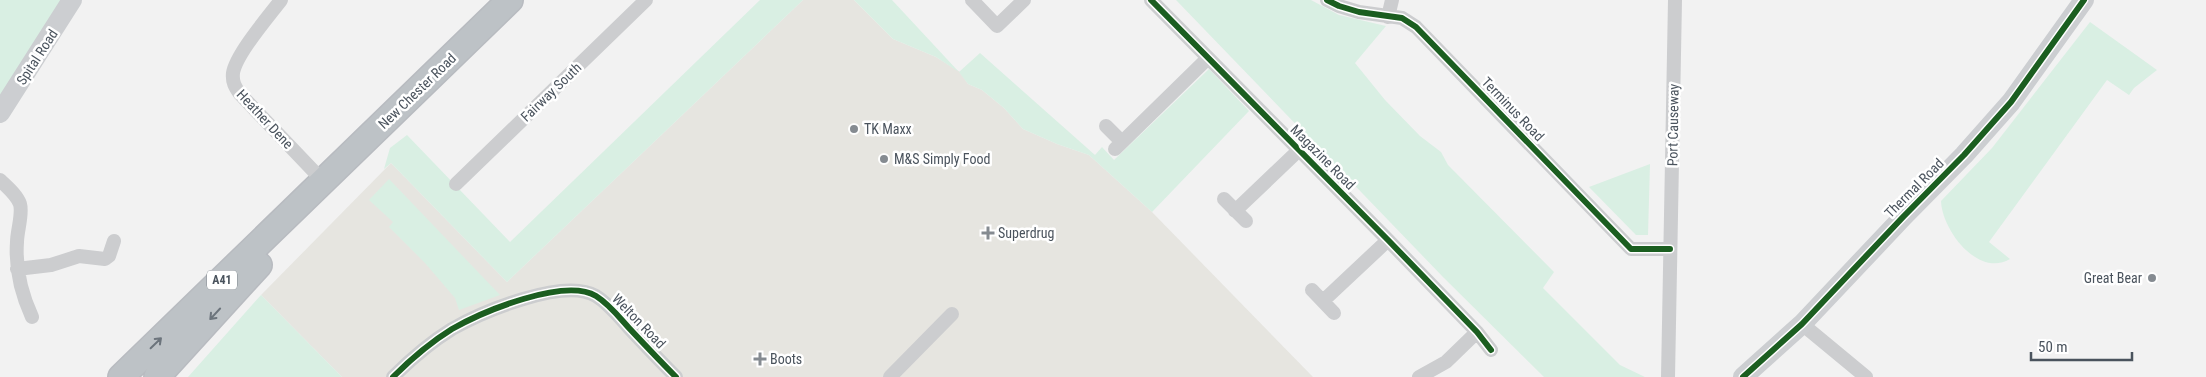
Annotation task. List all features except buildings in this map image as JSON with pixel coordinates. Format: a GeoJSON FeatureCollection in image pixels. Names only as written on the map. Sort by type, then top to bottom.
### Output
{"type":"FeatureCollection","features":[{"type":"Feature","properties":{"kind":"highway","name":"New Chester Road"},"geometry":{"type":"LineString","coordinates":[[121,377],[510,0]]}},
{"type":"Feature","properties":{"kind":"highway","name":"New Chester Road"},"geometry":{"type":"LineString","coordinates":[[147,377],[164,369],[258,266],[324,182]]}},
{"type":"Feature","properties":{"kind":"street","name":"Spital Road"},"geometry":{"type":"LineString","coordinates":[[0,113],[72,0]]}},
{"type":"Feature","properties":{"kind":"street","name":"Heather Dene"},"geometry":{"type":"LineString","coordinates":[[281,0],[243,52],[233,71],[233,84],[240,94],[324,182]]}},
{"type":"Feature","properties":{"kind":"street","name":"Fairway South"},"geometry":{"type":"LineString","coordinates":[[456,184],[646,0]]}},
{"type":"Feature","properties":{"kind":"street"},"geometry":{"type":"LineString","coordinates":[[972,0],[997,26],[1024,0]]}},
{"type":"Feature","properties":{"kind":"street","name":"Magazine Road"},"geometry":{"type":"LineString","coordinates":[[1152,0],[1388,240],[1477,332],[1491,350]]}},
{"type":"Feature","properties":{"kind":"street","name":"Terminus Road"},"geometry":{"type":"LineString","coordinates":[[1327,0],[1359,12],[1402,18],[1416,27],[1631,249],[1670,249]]}},
{"type":"Feature","properties":{"kind":"street"},"geometry":{"type":"LineString","coordinates":[[1388,17],[1392,0]]}},
{"type":"Feature","properties":{"kind":"street","name":"Port Causeway"},"geometry":{"type":"LineString","coordinates":[[1668,377],[1675,0]]}},
{"type":"Feature","properties":{"kind":"street","name":"Thermal Road"},"geometry":{"type":"LineString","coordinates":[[1743,377],[1802,324],[1976,142],[2011,102],[2084,0]]}},
{"type":"Feature","properties":{"kind":"street"},"geometry":{"type":"LineString","coordinates":[[1106,126],[1118,146],[1208,58]]}},
{"type":"Feature","properties":{"kind":"street","name":"Magazine Road"},"geometry":{"type":"LineString","coordinates":[[1235,211],[1300,150]]}},
{"type":"Feature","properties":{"kind":"street"},"geometry":{"type":"LineString","coordinates":[[0,180],[15,196],[20,205],[17,269],[20,289],[32,317]]}},
{"type":"Feature","properties":{"kind":"street"},"geometry":{"type":"LineString","coordinates":[[1224,199],[1246,221]]}},
{"type":"Feature","properties":{"kind":"street"},"geometry":{"type":"LineString","coordinates":[[1323,301],[1388,240]]}},
{"type":"Feature","properties":{"kind":"street"},"geometry":{"type":"LineString","coordinates":[[17,269],[51,266],[79,256],[105,259],[109,256],[114,241]]}},
{"type":"Feature","properties":{"kind":"street","name":"Welton Road"},"geometry":{"type":"LineString","coordinates":[[394,377],[424,349],[453,329],[509,304],[536,295],[561,290],[578,290],[595,296],[609,306],[676,377]]}},
{"type":"Feature","properties":{"kind":"street"},"geometry":{"type":"LineString","coordinates":[[1312,290],[1334,313]]}},
{"type":"Feature","properties":{"kind":"street"},"geometry":{"type":"LineString","coordinates":[[890,377],[952,314]]}},
{"type":"Feature","properties":{"kind":"street"},"geometry":{"type":"LineString","coordinates":[[1802,324],[1866,377]]}},
{"type":"Feature","properties":{"kind":"street"},"geometry":{"type":"LineString","coordinates":[[1419,377],[1446,362],[1477,332]]}},
{"type":"Feature","properties":{"kind":"shaded area"},"geometry":{"type":"Polygon","coordinates":[[[803,0],[854,0],[893,39],[936,57],[960,72],[968,84],[982,90],[1004,108],[1023,129],[1089,155],[1152,212],[1313,377],[342,377],[261,295],[391,163],[507,282],[803,0]]]}},
{"type":"Feature","properties":{"kind":"green space"},"geometry":{"type":"Polygon","coordinates":[[[0,0],[63,0],[0,101],[0,0]]]}},
{"type":"Feature","properties":{"kind":"green space"},"geometry":{"type":"Polygon","coordinates":[[[760,0],[803,0],[507,282],[391,163],[384,169],[390,148],[407,135],[510,242],[760,0]]]}},
{"type":"Feature","properties":{"kind":"green space"},"geometry":{"type":"Polygon","coordinates":[[[854,0],[892,0],[959,72],[936,57],[893,39],[854,0]]]}},
{"type":"Feature","properties":{"kind":"green space"},"geometry":{"type":"Polygon","coordinates":[[[1176,0],[1311,0],[1339,15],[1386,26],[1355,63],[1385,100],[1420,136],[1441,152],[1448,165],[1554,272],[1543,288],[1620,365],[1645,377],[1544,377],[1443,277],[1176,0]]]}},
{"type":"Feature","properties":{"kind":"green space"},"geometry":{"type":"Polygon","coordinates":[[[2090,22],[2157,70],[2134,88],[2129,95],[2107,80],[1989,242],[2010,259],[1998,263],[1986,262],[1974,257],[1955,237],[1943,213],[1941,201],[1992,148],[2090,22]]]}},
{"type":"Feature","properties":{"kind":"green space"},"geometry":{"type":"Polygon","coordinates":[[[980,53],[1095,155],[1102,147],[1114,160],[1209,69],[1249,111],[1152,212],[1089,155],[1023,129],[1004,108],[982,90],[968,84],[959,72],[980,53]]]}},
{"type":"Feature","properties":{"kind":"green space"},"geometry":{"type":"Polygon","coordinates":[[[1650,164],[1648,235],[1636,235],[1589,187],[1650,164]]]}},
{"type":"Feature","properties":{"kind":"green space"},"geometry":{"type":"Polygon","coordinates":[[[389,179],[500,295],[459,310],[455,298],[425,263],[389,227],[393,222],[369,200],[389,179]]]}},
{"type":"Feature","properties":{"kind":"green space"},"geometry":{"type":"Polygon","coordinates":[[[261,295],[342,377],[188,377],[261,295]]]}},
{"type":"Feature","properties":{"kind":"cycle path"},"geometry":{"type":"LineString","coordinates":[[1151,0],[1388,240],[1477,332],[1491,350]]}},
{"type":"Feature","properties":{"kind":"cycle path"},"geometry":{"type":"LineString","coordinates":[[1327,0],[1359,12],[1402,18],[1416,27],[1631,249],[1670,249]]}},
{"type":"Feature","properties":{"kind":"cycle path"},"geometry":{"type":"LineString","coordinates":[[1743,377],[1802,324],[1964,155],[2011,102],[2084,0]]}},
{"type":"Feature","properties":{"kind":"cycle path"},"geometry":{"type":"LineString","coordinates":[[393,377],[429,345],[465,322],[523,299],[564,291],[582,291],[601,299],[676,377]]}},
{"type":"Feature","properties":{"kind":"place","name":"TK Maxx"},"geometry":{"type":"Point","coordinates":[854,129]}},
{"type":"Feature","properties":{"kind":"place","name":"M&S Simply Food"},"geometry":{"type":"Point","coordinates":[884,159]}},
{"type":"Feature","properties":{"kind":"place","name":"Superdrug"},"geometry":{"type":"Point","coordinates":[988,233]}},
{"type":"Feature","properties":{"kind":"place","name":"Great Bear"},"geometry":{"type":"Point","coordinates":[2152,278]}},
{"type":"Feature","properties":{"kind":"place","name":"Boots"},"geometry":{"type":"Point","coordinates":[760,359]}}]}
